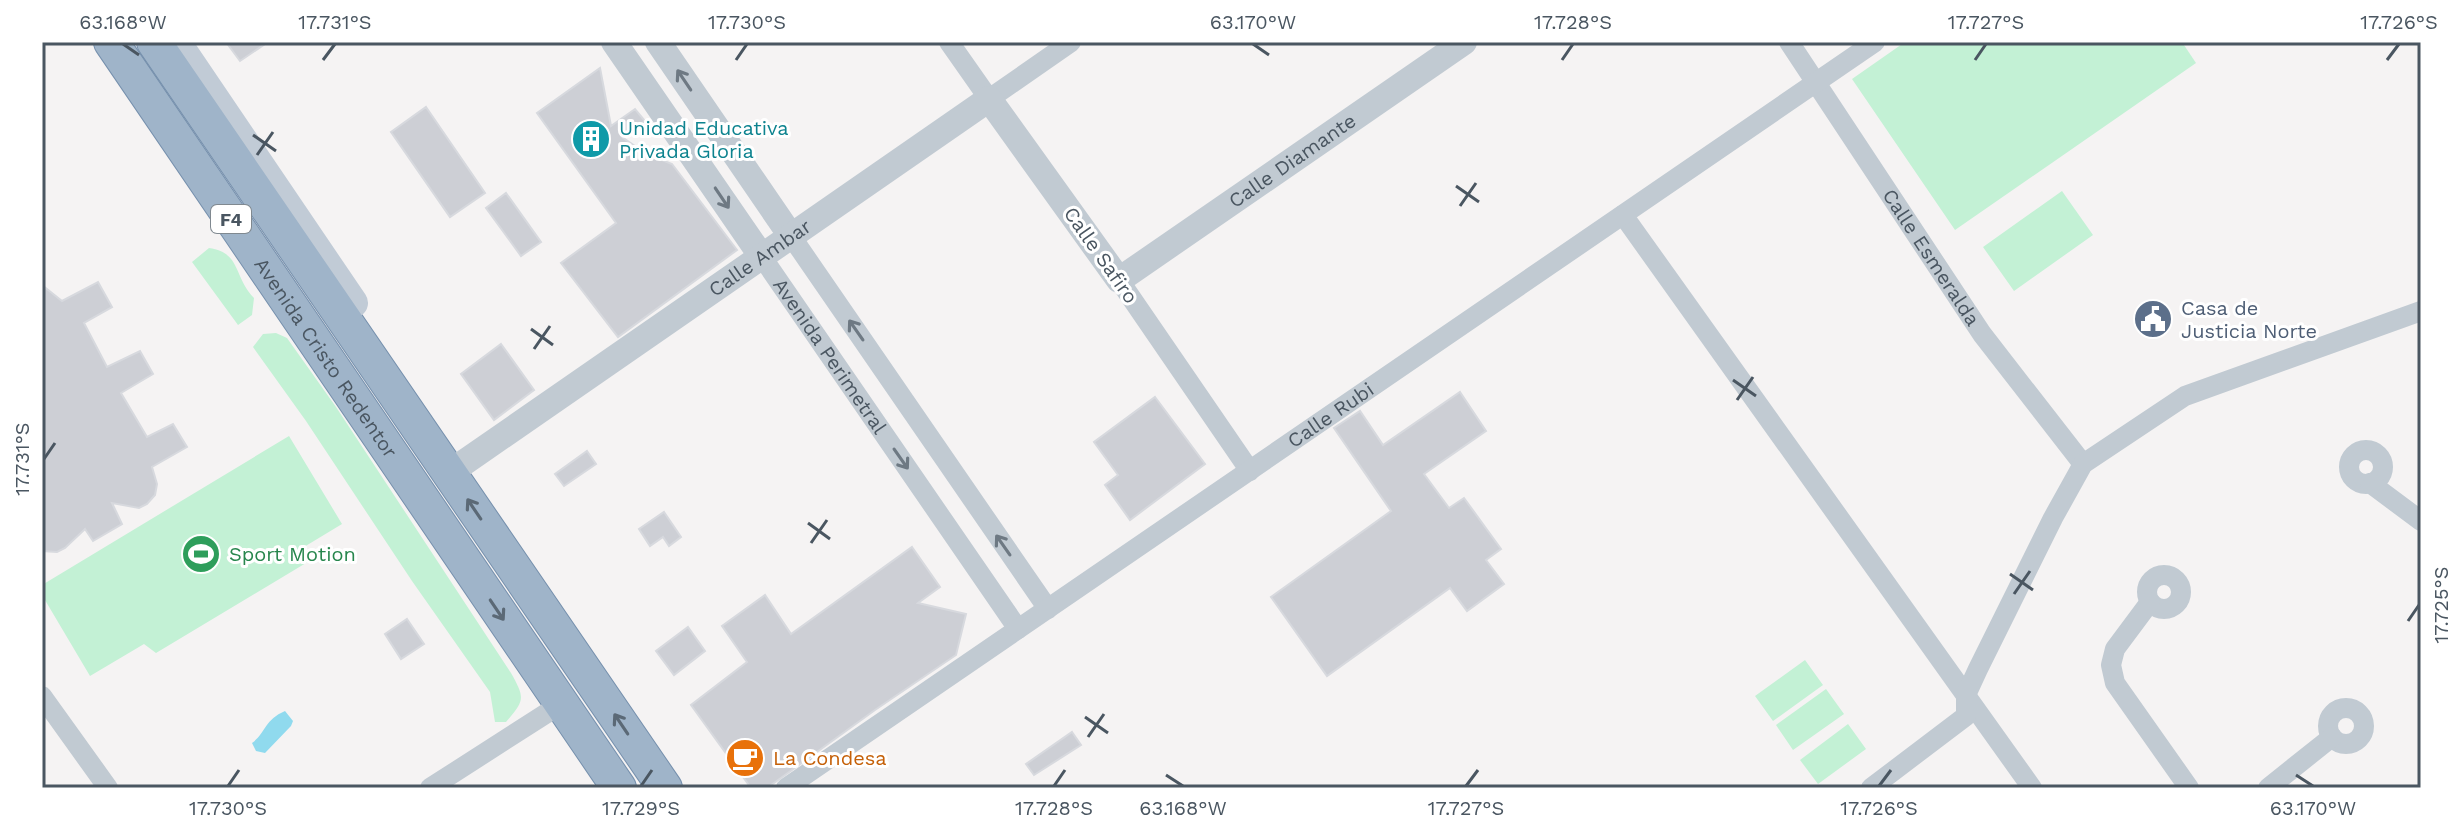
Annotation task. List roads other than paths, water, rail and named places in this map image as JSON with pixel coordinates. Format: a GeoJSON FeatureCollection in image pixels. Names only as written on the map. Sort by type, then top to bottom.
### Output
{"type":"FeatureCollection","features":[{"type":"Feature","properties":{"kind":"highway","name":"Avenida Cristo Redentor"},"geometry":{"type":"LineString","coordinates":[[111,42],[619,788]]}},
{"type":"Feature","properties":{"kind":"highway","name":"Avenida Cristo Redentor"},"geometry":{"type":"LineString","coordinates":[[154,42],[665,788]]}},
{"type":"Feature","properties":{"kind":"main road","name":"Avenida Cristo Redentor"},"geometry":{"type":"LineString","coordinates":[[92,42],[358,426],[406,476]]}},
{"type":"Feature","properties":{"kind":"main road","name":"Avenida Cristo Redentor"},"geometry":{"type":"LineString","coordinates":[[176,42],[410,387],[442,462]]}},
{"type":"Feature","properties":{"kind":"street","name":"Avenida Perimetral"},"geometry":{"type":"LineString","coordinates":[[614,42],[1018,629]]}},
{"type":"Feature","properties":{"kind":"street","name":"Avenida Perimetral"},"geometry":{"type":"LineString","coordinates":[[658,42],[1048,609]]}},
{"type":"Feature","properties":{"kind":"street","name":"Calle Safiro"},"geometry":{"type":"LineString","coordinates":[[949,42],[1119,280],[1250,471]]}},
{"type":"Feature","properties":{"kind":"street","name":"Calle Ambar"},"geometry":{"type":"LineString","coordinates":[[442,462],[762,257],[1071,42]]}},
{"type":"Feature","properties":{"kind":"street","name":"Calle Diamante"},"geometry":{"type":"LineString","coordinates":[[1119,280],[1464,42]]}},
{"type":"Feature","properties":{"kind":"street","name":"Calle Esmeralda"},"geometry":{"type":"LineString","coordinates":[[1789,42],[1982,334],[2083,464]]}},
{"type":"Feature","properties":{"kind":"street","name":"Calle Rubi"},"geometry":{"type":"LineString","coordinates":[[786,788],[1875,42]]}},
{"type":"Feature","properties":{"kind":"street"},"geometry":{"type":"LineString","coordinates":[[1623,215],[2032,788]]}},
{"type":"Feature","properties":{"kind":"street"},"geometry":{"type":"LineString","coordinates":[[1871,788],[1966,716],[1966,695],[2083,464],[2185,396],[2421,311]]}},
{"type":"Feature","properties":{"kind":"street"},"geometry":{"type":"LineString","coordinates":[[2370,483],[2421,521]]}},
{"type":"Feature","properties":{"kind":"street"},"geometry":{"type":"LineString","coordinates":[[2150,602],[2115,649],[2111,665],[2115,683],[2189,788]]}},
{"type":"Feature","properties":{"kind":"street"},"geometry":{"type":"LineString","coordinates":[[42,696],[108,788]]}},
{"type":"Feature","properties":{"kind":"street"},"geometry":{"type":"LineString","coordinates":[[430,788],[561,704]]}},
{"type":"Feature","properties":{"kind":"street"},"geometry":{"type":"LineString","coordinates":[[2268,788],[2332,737]]}},
{"type":"Feature","properties":{"kind":"water"},"geometry":{"type":"Polygon","coordinates":[[[285,711],[293,721],[291,726],[265,753],[256,751],[252,743],[273,718],[285,711]]]}},
{"type":"Feature","properties":{"kind":"place","name":"Unidad Educativa Privada Gloria"},"geometry":{"type":"Point","coordinates":[591,139]}},
{"type":"Feature","properties":{"kind":"place","name":"Casa de Justicia Norte"},"geometry":{"type":"Point","coordinates":[2153,319]}},
{"type":"Feature","properties":{"kind":"place","name":"Sport Motion"},"geometry":{"type":"Point","coordinates":[201,554]}},
{"type":"Feature","properties":{"kind":"place","name":"La Condesa"},"geometry":{"type":"Point","coordinates":[745,758]}}]}
